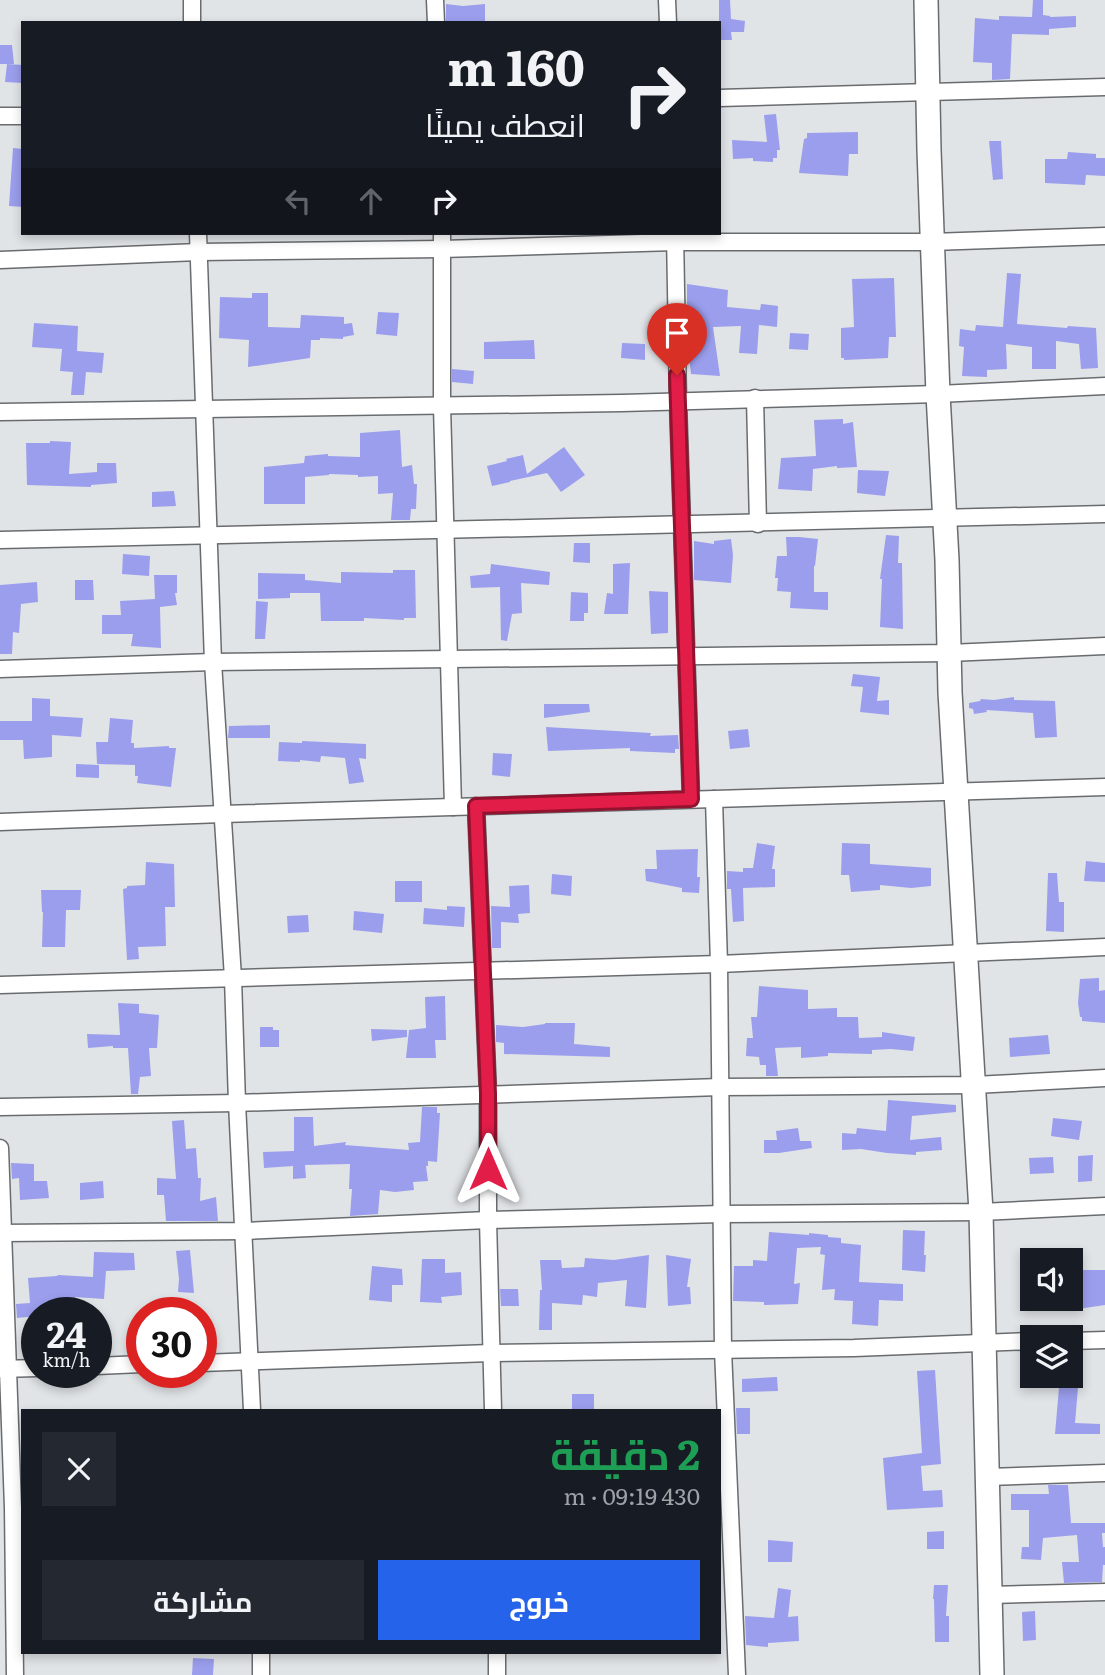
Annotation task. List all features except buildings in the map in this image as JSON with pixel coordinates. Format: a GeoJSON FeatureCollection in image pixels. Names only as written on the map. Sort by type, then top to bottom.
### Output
{"type":"FeatureCollection","features":[{"type":"Feature","properties":{"kind":"street"},"geometry":{"type":"LineString","coordinates":[[192,0],[192,21]]}},
{"type":"Feature","properties":{"kind":"street"},"geometry":{"type":"LineString","coordinates":[[435,0],[436,21]]}},
{"type":"Feature","properties":{"kind":"street"},"geometry":{"type":"LineString","coordinates":[[667,0],[668,21]]}},
{"type":"Feature","properties":{"kind":"street"},"geometry":{"type":"LineString","coordinates":[[926,0],[932,242],[955,791],[981,1212],[992,1675]]}},
{"type":"Feature","properties":{"kind":"street"},"geometry":{"type":"LineString","coordinates":[[721,99],[1105,87]]}},
{"type":"Feature","properties":{"kind":"street"},"geometry":{"type":"LineString","coordinates":[[0,116],[21,116]]}},
{"type":"Feature","properties":{"kind":"street"},"geometry":{"type":"LineString","coordinates":[[198,235],[213,663],[233,978],[252,1409]]}},
{"type":"Feature","properties":{"kind":"street"},"geometry":{"type":"LineString","coordinates":[[0,260],[442,241],[675,238],[932,242],[1105,236]]}},
{"type":"Feature","properties":{"kind":"street"},"geometry":{"type":"LineString","coordinates":[[675,238],[691,799]]}},
{"type":"Feature","properties":{"kind":"street"},"geometry":{"type":"LineString","coordinates":[[442,241],[442,406],[453,807]]}},
{"type":"Feature","properties":{"kind":"street"},"geometry":{"type":"LineString","coordinates":[[0,412],[678,401],[938,394],[1105,386]]}},
{"type":"Feature","properties":{"kind":"street"},"geometry":{"type":"LineString","coordinates":[[755,398],[758,524]]}},
{"type":"Feature","properties":{"kind":"street"},"geometry":{"type":"LineString","coordinates":[[0,540],[1105,514]]}},
{"type":"Feature","properties":{"kind":"street"},"geometry":{"type":"LineString","coordinates":[[0,668],[949,653],[1105,646]]}},
{"type":"Feature","properties":{"kind":"street"},"geometry":{"type":"LineString","coordinates":[[0,822],[1105,787]]}},
{"type":"Feature","properties":{"kind":"street"},"geometry":{"type":"LineString","coordinates":[[714,799],[719,964],[723,1350],[737,1675]]}},
{"type":"Feature","properties":{"kind":"street"},"geometry":{"type":"LineString","coordinates":[[476,806],[488,1094],[493,1409]]}},
{"type":"Feature","properties":{"kind":"street"},"geometry":{"type":"LineString","coordinates":[[0,985],[719,964],[1105,947]]}},
{"type":"Feature","properties":{"kind":"street"},"geometry":{"type":"LineString","coordinates":[[0,1107],[237,1103],[720,1087],[974,1085],[1105,1078]]}},
{"type":"Feature","properties":{"kind":"street"},"geometry":{"type":"LineString","coordinates":[[0,1149],[4,1369],[12,1508],[12,1625],[15,1675]]}},
{"type":"Feature","properties":{"kind":"street"},"geometry":{"type":"LineString","coordinates":[[1,1233],[244,1231],[488,1220],[722,1214],[981,1212],[1105,1206]]}},
{"type":"Feature","properties":{"kind":"street"},"geometry":{"type":"LineString","coordinates":[[1083,1340],[1105,1340]]}},
{"type":"Feature","properties":{"kind":"street"},"geometry":{"type":"LineString","coordinates":[[217,1362],[491,1353],[854,1348],[1020,1341]]}},
{"type":"Feature","properties":{"kind":"street"},"geometry":{"type":"LineString","coordinates":[[988,1477],[1105,1473]]}},
{"type":"Feature","properties":{"kind":"street"},"geometry":{"type":"LineString","coordinates":[[990,1595],[1105,1592]]}},
{"type":"Feature","properties":{"kind":"street"},"geometry":{"type":"LineString","coordinates":[[261,1654],[261,1675]]}},
{"type":"Feature","properties":{"kind":"street"},"geometry":{"type":"LineString","coordinates":[[497,1654],[497,1675]]}},
{"type":"Feature","properties":{"kind":"route"},"geometry":{"type":"LineString","coordinates":[[488,1169],[488,1094],[476,806],[691,799],[677,375]]}}]}
